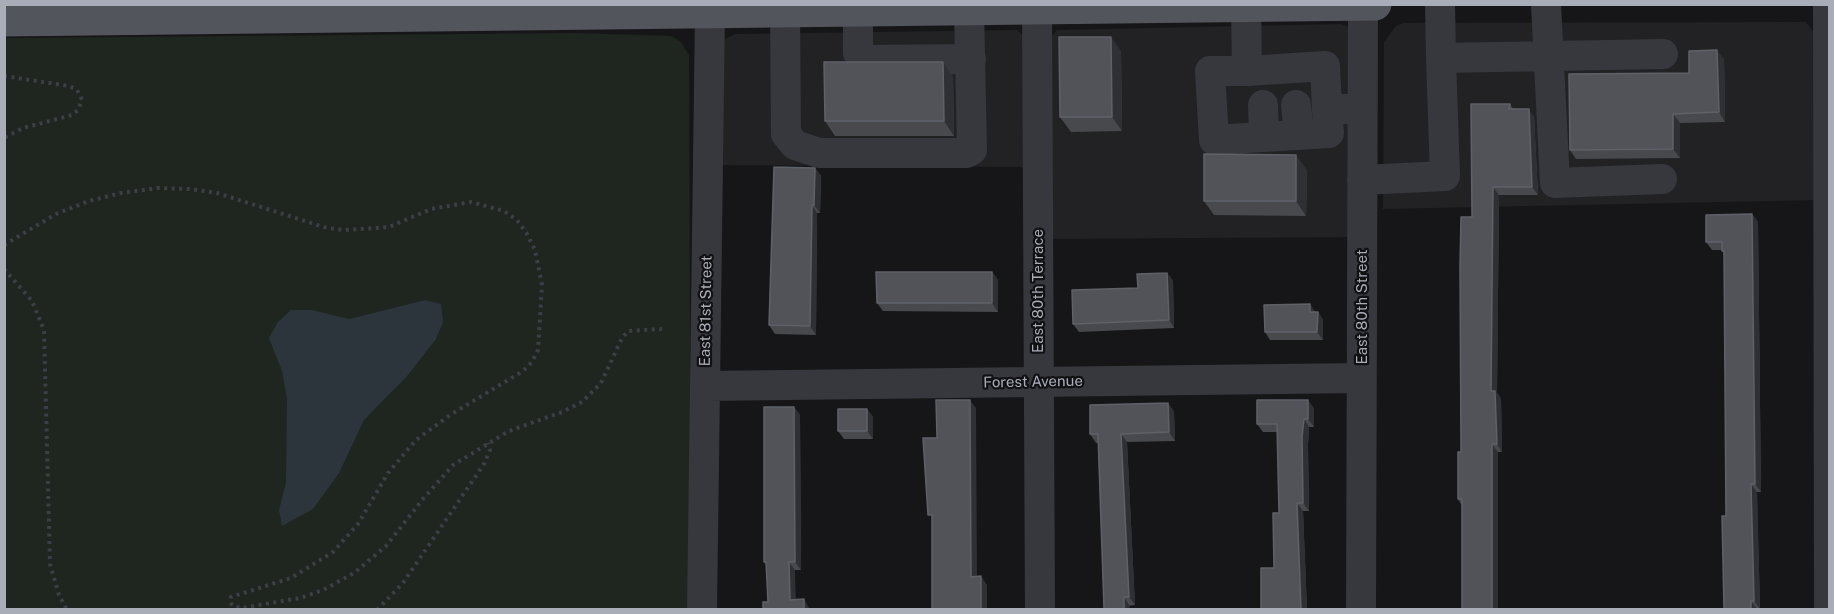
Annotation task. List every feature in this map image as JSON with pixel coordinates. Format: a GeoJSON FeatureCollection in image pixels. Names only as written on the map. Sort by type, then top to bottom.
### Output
{"type":"FeatureCollection","features":[{"type":"Feature","properties":{"kind":"main road"},"geometry":{"type":"LineString","coordinates":[[4,20],[174,11],[710,12],[1375,4]]}},
{"type":"Feature","properties":{"kind":"street"},"geometry":{"type":"LineString","coordinates":[[1362,180],[1445,176],[1440,4]]}},
{"type":"Feature","properties":{"kind":"street"},"geometry":{"type":"LineString","coordinates":[[1546,4],[1555,183],[1662,179]]}},
{"type":"Feature","properties":{"kind":"street"},"geometry":{"type":"LineString","coordinates":[[1828,4],[1829,609]]}},
{"type":"Feature","properties":{"kind":"street"},"geometry":{"type":"LineString","coordinates":[[1246,5],[1264,136]]}},
{"type":"Feature","properties":{"kind":"street","name":"East 80th Street"},"geometry":{"type":"LineString","coordinates":[[1361,609],[1364,5]]}},
{"type":"Feature","properties":{"kind":"street","name":"East 80th Terrace"},"geometry":{"type":"LineString","coordinates":[[1037,8],[1040,609]]}},
{"type":"Feature","properties":{"kind":"street"},"geometry":{"type":"LineString","coordinates":[[785,11],[786,134],[795,145],[819,153],[966,153],[972,150],[969,9]]}},
{"type":"Feature","properties":{"kind":"street"},"geometry":{"type":"LineString","coordinates":[[858,10],[858,53],[864,60],[971,59]]}},
{"type":"Feature","properties":{"kind":"street","name":"East 81st Street"},"geometry":{"type":"LineString","coordinates":[[702,609],[710,12]]}},
{"type":"Feature","properties":{"kind":"street"},"geometry":{"type":"LineString","coordinates":[[1440,58],[1663,54]]}},
{"type":"Feature","properties":{"kind":"street"},"geometry":{"type":"LineString","coordinates":[[1258,81],[1210,71],[1214,140],[1264,136],[1296,96],[1325,66],[1329,133],[1296,96],[1258,81]]}},
{"type":"Feature","properties":{"kind":"street"},"geometry":{"type":"LineString","coordinates":[[1328,110],[1363,110]]}},
{"type":"Feature","properties":{"kind":"street","name":"Forest Avenue"},"geometry":{"type":"LineString","coordinates":[[705,386],[1361,378]]}},
{"type":"Feature","properties":{"kind":"path"},"geometry":{"type":"LineString","coordinates":[[4,76],[69,86],[76,90],[82,100],[78,110],[72,116],[23,128],[4,138]]}},
{"type":"Feature","properties":{"kind":"path"},"geometry":{"type":"LineString","coordinates":[[4,245],[48,218],[89,201],[121,193],[158,188],[217,193],[327,228],[344,230],[389,227],[430,208],[471,202],[504,211],[517,220],[527,234],[535,250],[542,285],[538,350],[532,362],[484,398],[450,415],[416,440],[388,473],[358,524],[320,562],[291,578],[231,597],[232,606],[253,607],[300,598],[323,590],[354,573],[386,546],[453,465],[509,431],[562,412],[582,402],[601,382],[622,338],[628,331],[662,328]]}},
{"type":"Feature","properties":{"kind":"path"},"geometry":{"type":"LineString","coordinates":[[4,269],[32,300],[44,330],[50,564],[59,595],[67,609]]}},
{"type":"Feature","properties":{"kind":"path"},"geometry":{"type":"LineString","coordinates":[[377,609],[403,583],[477,473],[488,456],[488,443]]}},
{"type":"Feature","properties":{"kind":"shaded area"},"geometry":{"type":"Polygon","coordinates":[[[1806,22],[1813,31],[1818,200],[1383,209],[1384,42],[1396,26],[1403,23],[1806,22]]]}},
{"type":"Feature","properties":{"kind":"shaded area"},"geometry":{"type":"Polygon","coordinates":[[[1341,24],[1350,28],[1356,237],[1047,239],[1049,40],[1057,30],[1341,24]]]}},
{"type":"Feature","properties":{"kind":"shaded area"},"geometry":{"type":"Polygon","coordinates":[[[1017,30],[1024,36],[1024,167],[719,165],[723,40],[735,34],[1017,30]]]}},
{"type":"Feature","properties":{"kind":"shaded area"},"geometry":{"type":"Polygon","coordinates":[[[575,33],[671,36],[681,42],[689,55],[691,609],[5,609],[4,38],[575,33]]]}},
{"type":"Feature","properties":{"kind":"shaded area"},"geometry":{"type":"Polygon","coordinates":[[[425,300],[441,304],[443,322],[436,339],[407,376],[364,420],[339,473],[313,509],[282,526],[279,510],[286,483],[287,398],[282,371],[269,338],[278,322],[291,310],[312,310],[349,319],[425,300]]]}},
{"type":"Feature","properties":{"kind":"building"},"geometry":{"type":"Polygon","coordinates":[[[1059,37],[1111,37],[1112,117],[1060,117],[1059,37]]]}},
{"type":"Feature","properties":{"kind":"building"},"geometry":{"type":"Polygon","coordinates":[[[1717,50],[1719,112],[1673,114],[1673,149],[1570,150],[1569,74],[1689,73],[1689,51],[1717,50]]]}},
{"type":"Feature","properties":{"kind":"building"},"geometry":{"type":"Polygon","coordinates":[[[824,62],[943,62],[944,121],[825,121],[824,62]]]}},
{"type":"Feature","properties":{"kind":"building"},"geometry":{"type":"Polygon","coordinates":[[[1471,104],[1510,104],[1509,109],[1529,109],[1532,187],[1493,187],[1491,391],[1495,391],[1497,444],[1492,444],[1492,609],[1462,609],[1462,499],[1458,499],[1458,452],[1461,452],[1460,266],[1461,217],[1472,217],[1471,104]]]}},
{"type":"Feature","properties":{"kind":"building"},"geometry":{"type":"Polygon","coordinates":[[[1204,154],[1296,155],[1296,201],[1204,201],[1204,154]]]}},
{"type":"Feature","properties":{"kind":"building"},"geometry":{"type":"Polygon","coordinates":[[[774,167],[815,168],[814,205],[812,205],[810,326],[769,325],[774,167]]]}},
{"type":"Feature","properties":{"kind":"building"},"geometry":{"type":"Polygon","coordinates":[[[1752,214],[1755,484],[1751,484],[1754,601],[1751,601],[1751,609],[1724,609],[1722,516],[1726,516],[1724,251],[1722,251],[1722,242],[1706,242],[1706,215],[1752,214]]]}},
{"type":"Feature","properties":{"kind":"building"},"geometry":{"type":"Polygon","coordinates":[[[876,272],[992,272],[992,303],[877,303],[876,272]]]}},
{"type":"Feature","properties":{"kind":"building"},"geometry":{"type":"Polygon","coordinates":[[[1167,273],[1169,320],[1073,324],[1072,290],[1138,288],[1137,274],[1167,273]]]}},
{"type":"Feature","properties":{"kind":"building"},"geometry":{"type":"Polygon","coordinates":[[[1310,304],[1310,312],[1318,312],[1317,332],[1265,332],[1264,305],[1310,304]]]}},
{"type":"Feature","properties":{"kind":"building"},"geometry":{"type":"Polygon","coordinates":[[[936,400],[970,400],[971,577],[981,576],[981,609],[932,609],[932,515],[928,515],[923,438],[937,438],[936,400]]]}},
{"type":"Feature","properties":{"kind":"building"},"geometry":{"type":"Polygon","coordinates":[[[1257,400],[1308,400],[1308,419],[1304,419],[1302,437],[1303,503],[1297,503],[1301,609],[1261,609],[1261,568],[1274,568],[1273,513],[1279,513],[1277,424],[1257,424],[1257,400]]]}},
{"type":"Feature","properties":{"kind":"building"},"geometry":{"type":"Polygon","coordinates":[[[1168,403],[1169,432],[1121,434],[1129,597],[1124,597],[1124,609],[1104,609],[1098,434],[1090,434],[1090,405],[1168,403]]]}},
{"type":"Feature","properties":{"kind":"building"},"geometry":{"type":"Polygon","coordinates":[[[764,407],[794,407],[795,562],[789,562],[790,600],[804,599],[804,609],[763,609],[763,602],[768,602],[766,562],[764,562],[764,407]]]}},
{"type":"Feature","properties":{"kind":"building"},"geometry":{"type":"Polygon","coordinates":[[[838,409],[867,409],[867,431],[838,431],[838,409]]]}}]}
